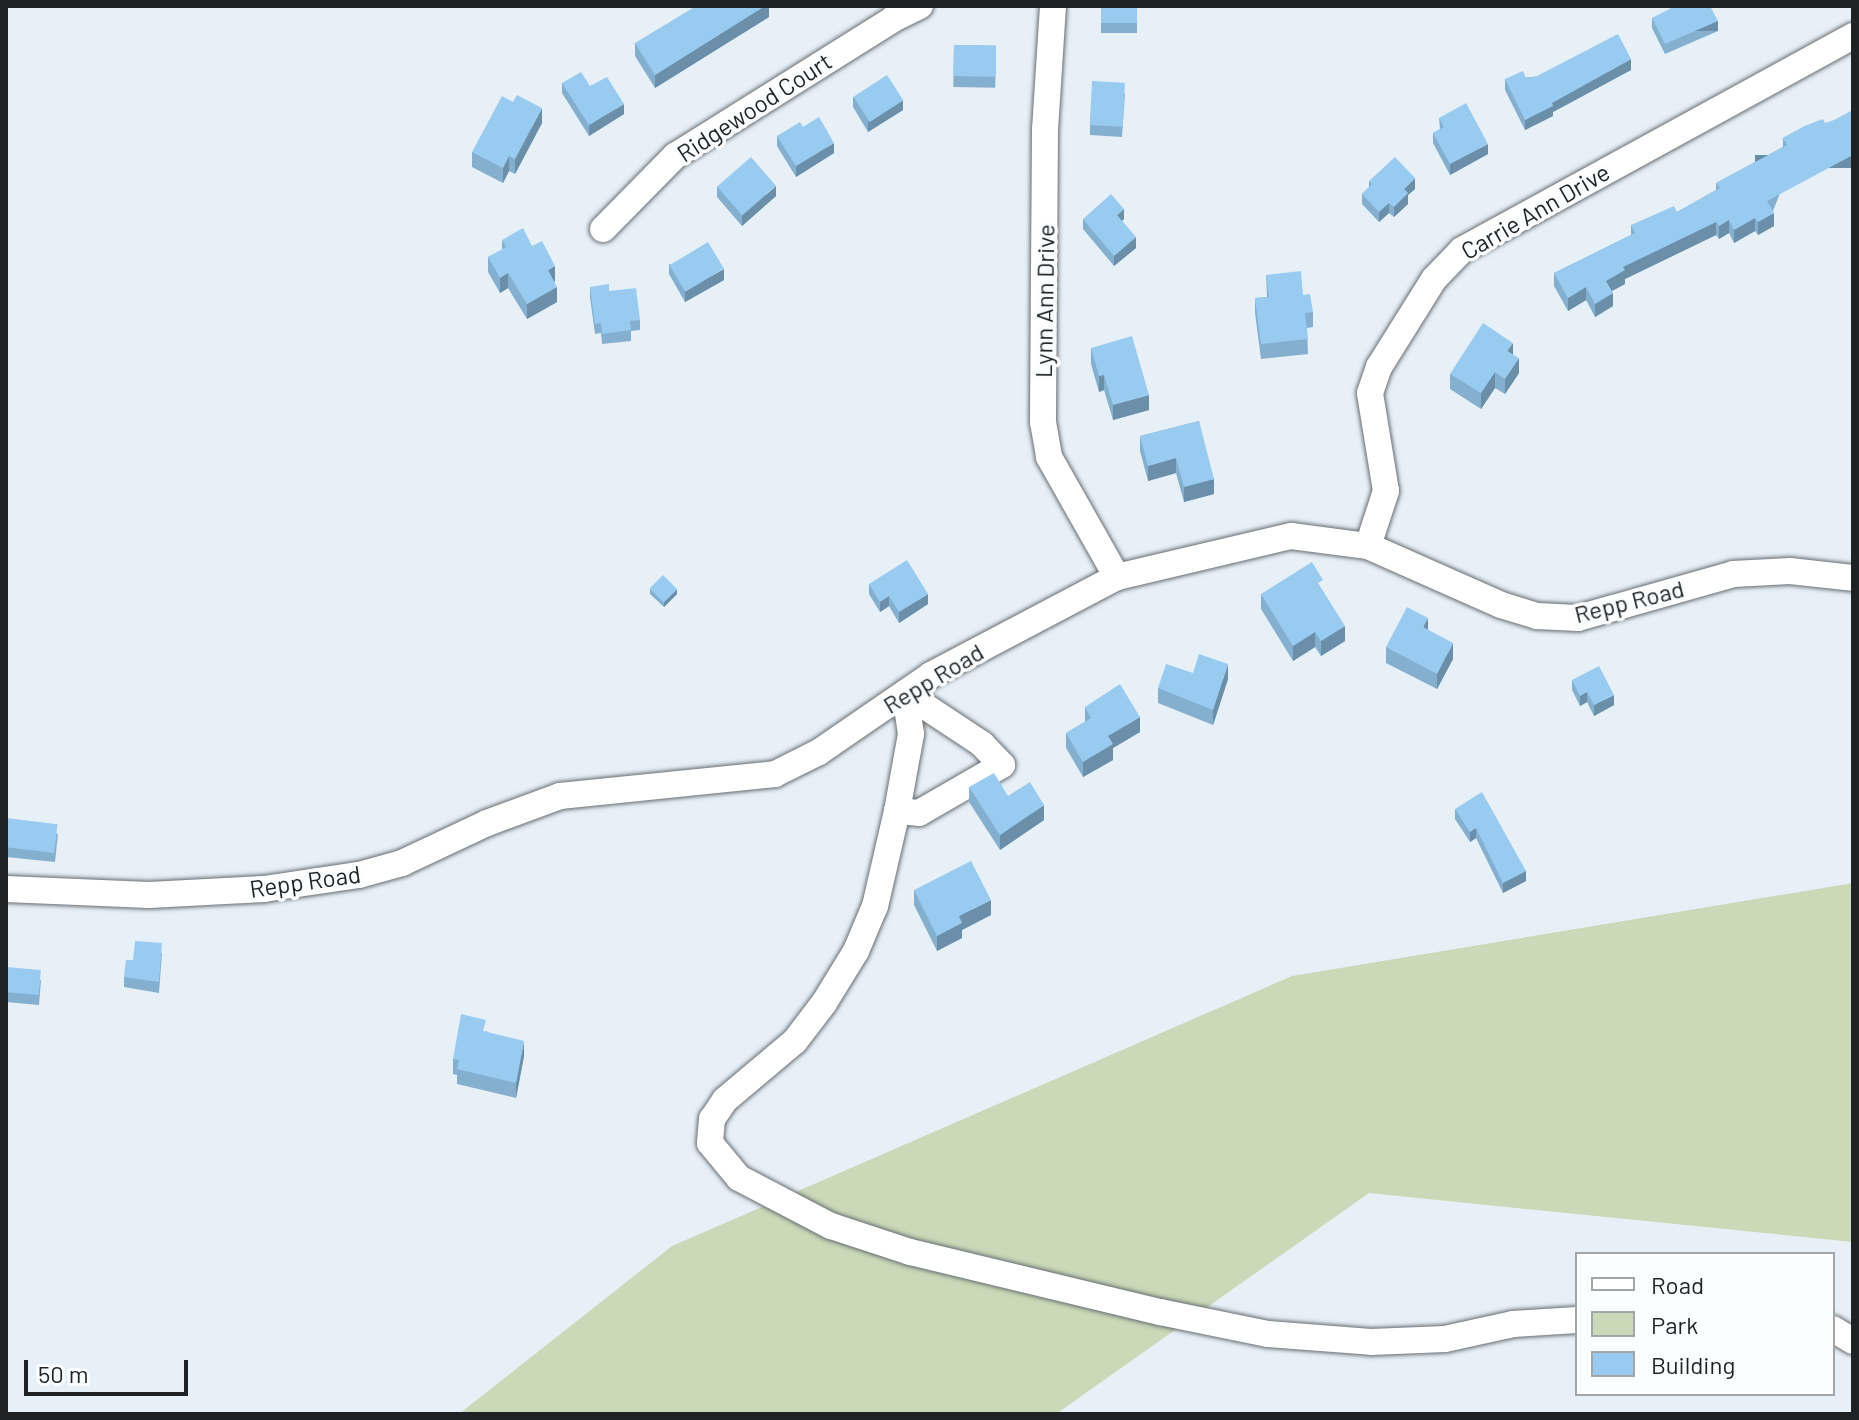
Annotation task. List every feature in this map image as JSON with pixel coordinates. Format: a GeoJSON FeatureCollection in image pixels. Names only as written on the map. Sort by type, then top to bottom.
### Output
{"type":"FeatureCollection","features":[{"type":"Feature","properties":{"kind":"street","name":"Ridgewood Court"},"geometry":{"type":"LineString","coordinates":[[603,229],[675,156],[890,13],[920,6]]}},
{"type":"Feature","properties":{"kind":"street","name":"Lynn Ann Drive"},"geometry":{"type":"LineString","coordinates":[[1053,6],[1045,129],[1043,422],[1049,457],[1117,577]]}},
{"type":"Feature","properties":{"kind":"street","name":"Carrie Ann Drive"},"geometry":{"type":"LineString","coordinates":[[1368,546],[1386,491],[1370,393],[1379,367],[1412,310],[1443,269],[1462,250],[1853,36]]}},
{"type":"Feature","properties":{"kind":"street","name":"Repp Road"},"geometry":{"type":"LineString","coordinates":[[6,889],[149,895],[264,889],[359,875],[402,863],[487,823],[560,796],[775,774],[819,752],[931,675],[1117,577],[1291,536],[1368,546],[1501,605],[1537,616],[1578,618],[1733,574],[1790,571],[1853,578]]}},
{"type":"Feature","properties":{"kind":"street"},"geometry":{"type":"LineString","coordinates":[[905,693],[911,734],[875,906],[840,977],[795,1041],[725,1100],[712,1119],[710,1143],[720,1159],[739,1178],[831,1226],[910,1252],[1160,1312],[1268,1334],[1371,1342],[1445,1339],[1513,1324],[1575,1320]]}},
{"type":"Feature","properties":{"kind":"street"},"geometry":{"type":"LineString","coordinates":[[897,811],[919,813],[1002,765],[982,744],[905,693]]}},
{"type":"Feature","properties":{"kind":"street"},"geometry":{"type":"LineString","coordinates":[[1835,1330],[1853,1341]]}},
{"type":"Feature","properties":{"kind":"green space"},"geometry":{"type":"Polygon","coordinates":[[[1853,883],[1853,1242],[1369,1193],[1056,1414],[459,1414],[672,1246],[1292,976],[1853,883]]]}},
{"type":"Feature","properties":{"kind":"building"},"geometry":{"type":"Polygon","coordinates":[[[696,6],[765,6],[655,75],[635,43],[696,6]]]}},
{"type":"Feature","properties":{"kind":"building"},"geometry":{"type":"Polygon","coordinates":[[[1101,6],[1137,6],[1137,23],[1101,23],[1101,6]]]}},
{"type":"Feature","properties":{"kind":"building"},"geometry":{"type":"Polygon","coordinates":[[[1675,6],[1710,6],[1718,21],[1665,44],[1652,18],[1675,6]]]}},
{"type":"Feature","properties":{"kind":"building"},"geometry":{"type":"Polygon","coordinates":[[[1618,34],[1631,59],[1525,120],[1505,79],[1523,71],[1526,78],[1537,76],[1618,34]]]}},
{"type":"Feature","properties":{"kind":"building"},"geometry":{"type":"Polygon","coordinates":[[[954,45],[996,46],[995,77],[953,76],[954,45]]]}},
{"type":"Feature","properties":{"kind":"building"},"geometry":{"type":"Polygon","coordinates":[[[581,72],[590,86],[607,77],[624,104],[589,125],[562,83],[581,72]]]}},
{"type":"Feature","properties":{"kind":"building"},"geometry":{"type":"Polygon","coordinates":[[[887,75],[903,100],[870,122],[853,97],[887,75]]]}},
{"type":"Feature","properties":{"kind":"building"},"geometry":{"type":"Polygon","coordinates":[[[1092,81],[1125,83],[1123,127],[1090,125],[1092,81]]]}},
{"type":"Feature","properties":{"kind":"building"},"geometry":{"type":"Polygon","coordinates":[[[517,95],[542,108],[515,159],[509,156],[503,168],[472,152],[502,96],[513,102],[517,95]]]}},
{"type":"Feature","properties":{"kind":"building"},"geometry":{"type":"Polygon","coordinates":[[[1466,103],[1488,144],[1450,164],[1433,133],[1444,127],[1439,118],[1466,103]]]}},
{"type":"Feature","properties":{"kind":"building"},"geometry":{"type":"Polygon","coordinates":[[[1853,110],[1853,155],[1767,201],[1774,213],[1758,222],[1755,218],[1734,230],[1729,220],[1719,226],[1716,222],[1623,267],[1625,270],[1606,281],[1613,293],[1595,304],[1586,287],[1568,298],[1554,273],[1635,233],[1631,225],[1674,206],[1677,212],[1720,188],[1716,183],[1787,145],[1783,138],[1807,125],[1823,119],[1825,123],[1853,110]]]}},
{"type":"Feature","properties":{"kind":"building"},"geometry":{"type":"Polygon","coordinates":[[[819,117],[834,143],[796,166],[777,136],[800,122],[803,127],[819,117]]]}},
{"type":"Feature","properties":{"kind":"building"},"geometry":{"type":"Polygon","coordinates":[[[751,157],[776,186],[742,215],[717,187],[751,157]]]}},
{"type":"Feature","properties":{"kind":"building"},"geometry":{"type":"Polygon","coordinates":[[[1395,157],[1415,178],[1404,189],[1408,193],[1394,207],[1389,203],[1379,212],[1362,194],[1372,184],[1369,181],[1395,157]]]}},
{"type":"Feature","properties":{"kind":"building"},"geometry":{"type":"Polygon","coordinates":[[[1111,194],[1124,209],[1117,215],[1136,237],[1114,256],[1083,219],[1111,194]]]}},
{"type":"Feature","properties":{"kind":"building"},"geometry":{"type":"Polygon","coordinates":[[[523,228],[532,246],[542,241],[555,266],[548,270],[557,287],[527,304],[508,273],[500,278],[488,257],[506,247],[502,240],[523,228]]]}},
{"type":"Feature","properties":{"kind":"building"},"geometry":{"type":"Polygon","coordinates":[[[708,242],[724,269],[685,292],[669,265],[708,242]]]}},
{"type":"Feature","properties":{"kind":"building"},"geometry":{"type":"Polygon","coordinates":[[[1301,271],[1303,295],[1310,294],[1313,312],[1305,313],[1308,339],[1261,344],[1255,298],[1269,297],[1266,275],[1301,271]]]}},
{"type":"Feature","properties":{"kind":"building"},"geometry":{"type":"Polygon","coordinates":[[[609,284],[609,291],[636,288],[640,320],[630,321],[631,330],[602,334],[601,323],[595,324],[590,287],[609,284]]]}},
{"type":"Feature","properties":{"kind":"building"},"geometry":{"type":"Polygon","coordinates":[[[1483,323],[1513,343],[1507,351],[1519,358],[1505,379],[1495,372],[1481,393],[1450,374],[1483,323]]]}},
{"type":"Feature","properties":{"kind":"building"},"geometry":{"type":"Polygon","coordinates":[[[1132,336],[1149,395],[1113,405],[1104,375],[1099,376],[1091,348],[1132,336]]]}},
{"type":"Feature","properties":{"kind":"building"},"geometry":{"type":"Polygon","coordinates":[[[1199,421],[1214,479],[1184,487],[1176,458],[1148,466],[1140,436],[1199,421]]]}},
{"type":"Feature","properties":{"kind":"building"},"geometry":{"type":"Polygon","coordinates":[[[907,560],[928,594],[899,612],[889,596],[880,602],[869,584],[907,560]]]}},
{"type":"Feature","properties":{"kind":"building"},"geometry":{"type":"Polygon","coordinates":[[[1312,562],[1323,580],[1318,583],[1345,626],[1321,641],[1315,632],[1293,646],[1261,594],[1312,562]]]}},
{"type":"Feature","properties":{"kind":"building"},"geometry":{"type":"Polygon","coordinates":[[[663,575],[677,589],[664,603],[650,588],[663,575]]]}},
{"type":"Feature","properties":{"kind":"building"},"geometry":{"type":"Polygon","coordinates":[[[1407,607],[1428,618],[1423,627],[1453,643],[1437,674],[1386,647],[1407,607]]]}},
{"type":"Feature","properties":{"kind":"building"},"geometry":{"type":"Polygon","coordinates":[[[1199,654],[1228,664],[1213,710],[1158,688],[1166,664],[1193,673],[1199,654]]]}},
{"type":"Feature","properties":{"kind":"building"},"geometry":{"type":"Polygon","coordinates":[[[1599,666],[1614,695],[1594,705],[1587,692],[1580,696],[1572,680],[1599,666]]]}},
{"type":"Feature","properties":{"kind":"building"},"geometry":{"type":"Polygon","coordinates":[[[1120,684],[1140,717],[1108,736],[1113,744],[1083,762],[1066,733],[1091,718],[1085,707],[1120,684]]]}},
{"type":"Feature","properties":{"kind":"building"},"geometry":{"type":"Polygon","coordinates":[[[994,773],[1008,796],[1030,782],[1044,805],[1000,835],[969,787],[994,773]]]}},
{"type":"Feature","properties":{"kind":"building"},"geometry":{"type":"Polygon","coordinates":[[[1482,792],[1526,871],[1503,883],[1476,828],[1470,832],[1455,809],[1482,792]]]}},
{"type":"Feature","properties":{"kind":"building"},"geometry":{"type":"Polygon","coordinates":[[[6,818],[58,824],[54,853],[6,847],[6,818]]]}},
{"type":"Feature","properties":{"kind":"building"},"geometry":{"type":"Polygon","coordinates":[[[971,861],[991,900],[959,916],[962,923],[937,936],[914,890],[971,861]]]}},
{"type":"Feature","properties":{"kind":"building"},"geometry":{"type":"Polygon","coordinates":[[[135,941],[162,943],[159,982],[124,977],[126,960],[133,960],[135,941]]]}},
{"type":"Feature","properties":{"kind":"building"},"geometry":{"type":"Polygon","coordinates":[[[6,967],[41,970],[39,995],[6,992],[6,967]]]}},
{"type":"Feature","properties":{"kind":"building"},"geometry":{"type":"Polygon","coordinates":[[[461,1014],[486,1020],[483,1031],[524,1041],[516,1083],[457,1069],[459,1060],[453,1059],[461,1014]]]}}]}
